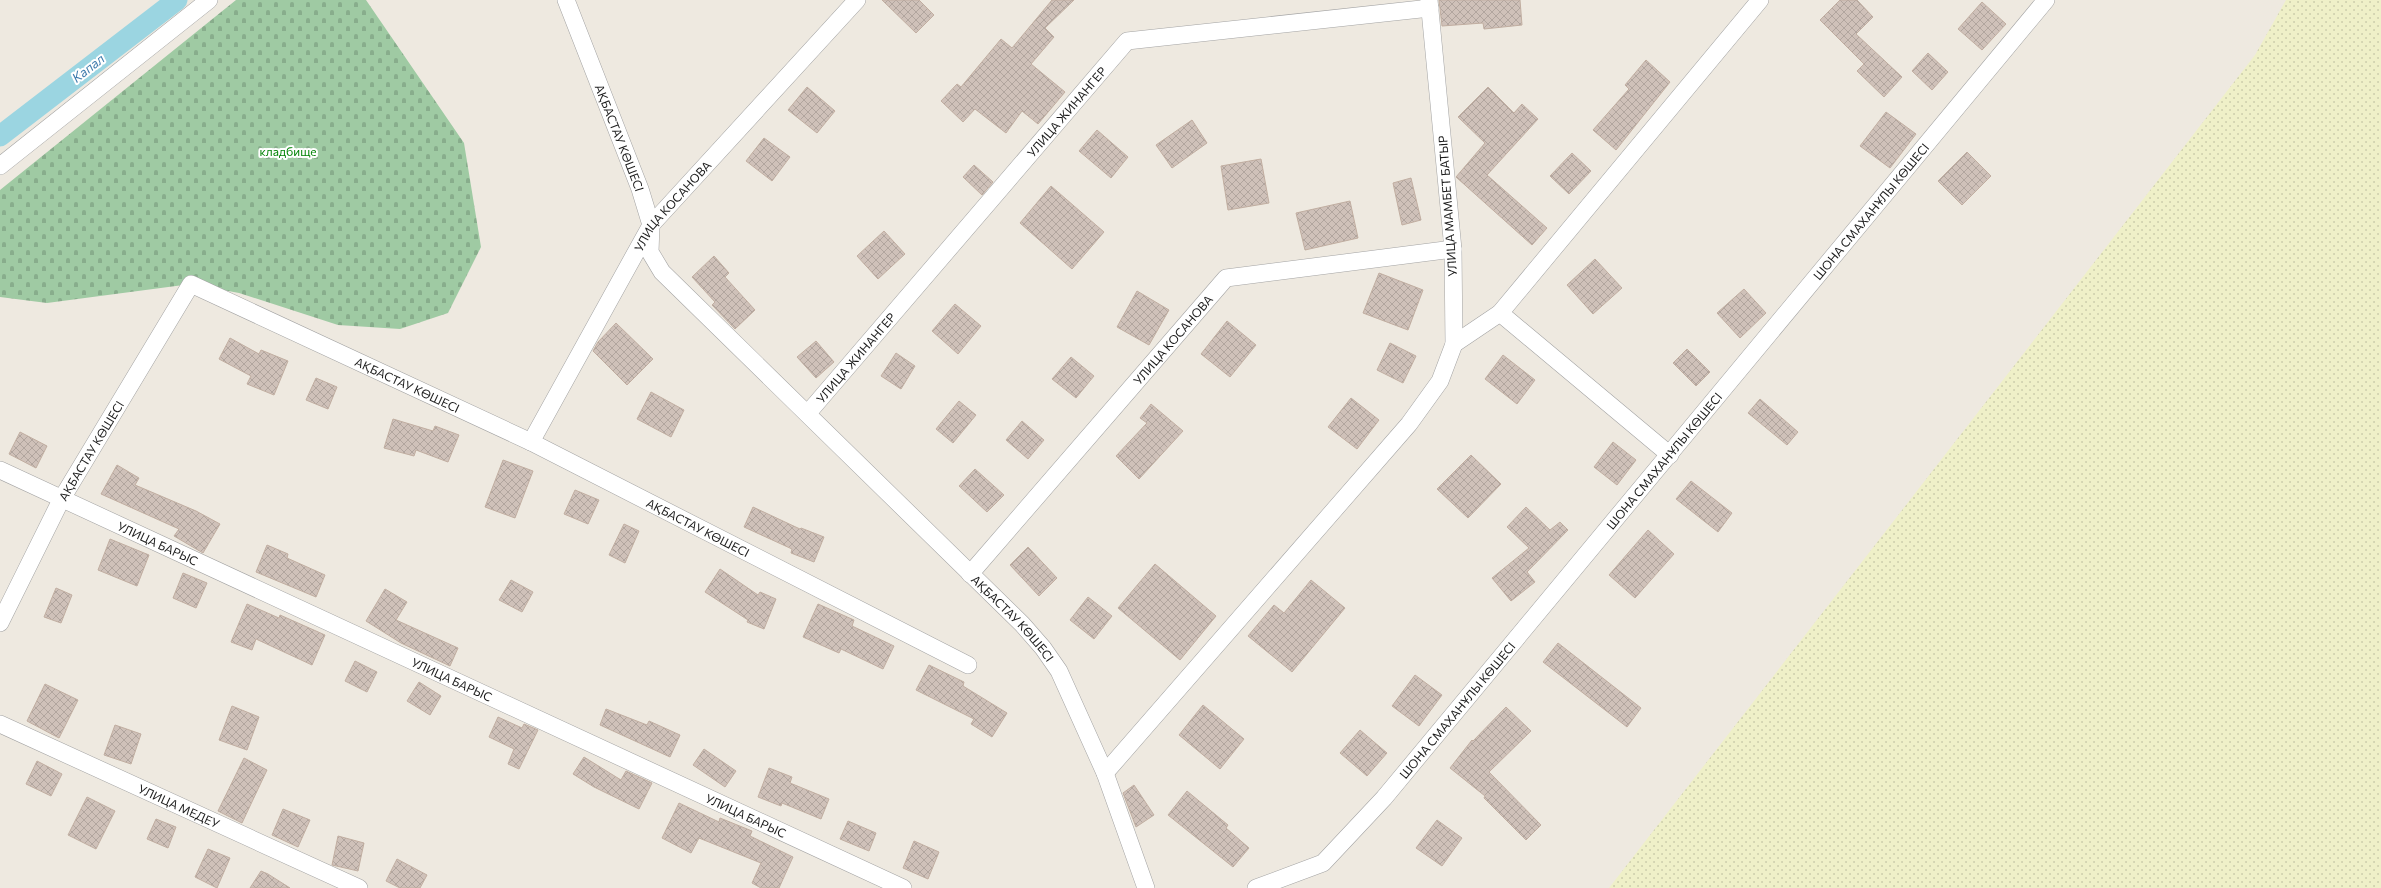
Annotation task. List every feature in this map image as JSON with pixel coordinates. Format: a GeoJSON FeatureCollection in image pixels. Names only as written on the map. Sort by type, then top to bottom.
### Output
{"type":"FeatureCollection","features":[{"type":"Feature","properties":{"kind":"street"},"geometry":{"type":"LineString","coordinates":[[0,166],[209,0]]}},
{"type":"Feature","properties":{"kind":"street","name":"АҚБАСТАУ КӨШЕСІ"},"geometry":{"type":"LineString","coordinates":[[566,0],[640,189],[651,225],[650,252],[662,272],[808,413],[1022,624],[1043,648],[1059,671],[1105,773],[1146,888]]}},
{"type":"Feature","properties":{"kind":"street","name":"УЛИЦА КОСАНОВА"},"geometry":{"type":"LineString","coordinates":[[531,442],[651,225],[857,0]]}},
{"type":"Feature","properties":{"kind":"street"},"geometry":{"type":"LineString","coordinates":[[1454,344],[1500,313],[1760,0]]}},
{"type":"Feature","properties":{"kind":"street","name":"ШОНА СМАХАНҰЛЫ КӨШЕСІ"},"geometry":{"type":"LineString","coordinates":[[1256,888],[1323,863],[1384,798],[2046,0]]}},
{"type":"Feature","properties":{"kind":"street","name":"УЛИЦА МАМБЕТ БАТЫР"},"geometry":{"type":"LineString","coordinates":[[1105,773],[1409,424],[1440,381],[1454,344],[1453,248],[1429,4]]}},
{"type":"Feature","properties":{"kind":"street","name":"УЛИЦА ЖИHАНГЕР"},"geometry":{"type":"LineString","coordinates":[[808,413],[1127,41],[1429,4]]}},
{"type":"Feature","properties":{"kind":"street","name":"УЛИЦА КОСАНОВА"},"geometry":{"type":"LineString","coordinates":[[970,574],[1226,278],[1453,248]]}},
{"type":"Feature","properties":{"kind":"street","name":"АҚБАСТАУ КӨШЕСІ"},"geometry":{"type":"LineString","coordinates":[[0,623],[61,500],[191,284],[531,442],[968,666]]}},
{"type":"Feature","properties":{"kind":"street"},"geometry":{"type":"LineString","coordinates":[[1500,313],[1670,455]]}},
{"type":"Feature","properties":{"kind":"street","name":"УЛИЦА БАРЫС"},"geometry":{"type":"LineString","coordinates":[[0,470],[61,500],[903,888]]}},
{"type":"Feature","properties":{"kind":"street","name":"УЛИЦА МЕДЕУ"},"geometry":{"type":"LineString","coordinates":[[0,724],[359,888]]}},
{"type":"Feature","properties":{"kind":"green space","name":"кладбище"},"geometry":{"type":"Polygon","coordinates":[[[236,0],[366,0],[464,143],[481,247],[448,313],[400,329],[338,325],[239,293],[191,284],[47,303],[0,297],[0,190],[236,0]]]}},
{"type":"Feature","properties":{"kind":"green space"},"geometry":{"type":"Polygon","coordinates":[[[2286,0],[2381,0],[2381,888],[1609,888],[2255,55],[2286,0]]]}},
{"type":"Feature","properties":{"kind":"building"},"geometry":{"type":"Polygon","coordinates":[[[882,0],[919,0],[934,15],[916,33],[882,0]]]}},
{"type":"Feature","properties":{"kind":"building"},"geometry":{"type":"Polygon","coordinates":[[[1052,0],[1074,0],[1045,28],[1054,37],[1031,64],[1065,92],[1038,124],[1022,111],[1006,133],[975,109],[963,122],[941,101],[957,84],[961,87],[1001,39],[1012,48],[1052,0]]]}},
{"type":"Feature","properties":{"kind":"building"},"geometry":{"type":"Polygon","coordinates":[[[1439,0],[1520,0],[1522,25],[1484,29],[1483,23],[1442,26],[1439,0]]]}},
{"type":"Feature","properties":{"kind":"building"},"geometry":{"type":"Polygon","coordinates":[[[1840,0],[1857,0],[1873,17],[1856,34],[1902,77],[1884,97],[1857,71],[1864,64],[1820,20],[1840,0]]]}},
{"type":"Feature","properties":{"kind":"building"},"geometry":{"type":"Polygon","coordinates":[[[1982,2],[2006,24],[1982,50],[1958,29],[1982,2]]]}},
{"type":"Feature","properties":{"kind":"building"},"geometry":{"type":"Polygon","coordinates":[[[1928,53],[1948,72],[1932,90],[1912,71],[1928,53]]]}},
{"type":"Feature","properties":{"kind":"building"},"geometry":{"type":"Polygon","coordinates":[[[1646,60],[1670,82],[1616,150],[1593,130],[1629,89],[1625,85],[1646,60]]]}},
{"type":"Feature","properties":{"kind":"building"},"geometry":{"type":"Polygon","coordinates":[[[807,87],[835,111],[817,133],[788,110],[807,87]]]}},
{"type":"Feature","properties":{"kind":"building"},"geometry":{"type":"Polygon","coordinates":[[[1488,87],[1514,113],[1522,104],[1538,119],[1487,175],[1547,228],[1532,245],[1456,177],[1485,143],[1458,117],[1488,87]]]}},
{"type":"Feature","properties":{"kind":"building"},"geometry":{"type":"Polygon","coordinates":[[[1886,112],[1916,134],[1890,168],[1860,146],[1886,112]]]}},
{"type":"Feature","properties":{"kind":"building"},"geometry":{"type":"Polygon","coordinates":[[[1192,120],[1207,143],[1172,168],[1156,145],[1192,120]]]}},
{"type":"Feature","properties":{"kind":"building"},"geometry":{"type":"Polygon","coordinates":[[[1097,130],[1128,157],[1111,178],[1079,151],[1097,130]]]}},
{"type":"Feature","properties":{"kind":"building"},"geometry":{"type":"Polygon","coordinates":[[[764,138],[790,157],[772,181],[746,161],[764,138]]]}},
{"type":"Feature","properties":{"kind":"building"},"geometry":{"type":"Polygon","coordinates":[[[1967,152],[1991,176],[1962,205],[1938,181],[1967,152]]]}},
{"type":"Feature","properties":{"kind":"building"},"geometry":{"type":"Polygon","coordinates":[[[1572,153],[1591,171],[1569,194],[1550,176],[1572,153]]]}},
{"type":"Feature","properties":{"kind":"building"},"geometry":{"type":"Polygon","coordinates":[[[1261,159],[1269,203],[1228,210],[1221,166],[1261,159]]]}},
{"type":"Feature","properties":{"kind":"building"},"geometry":{"type":"Polygon","coordinates":[[[974,165],[993,182],[982,195],[963,177],[974,165]]]}},
{"type":"Feature","properties":{"kind":"building"},"geometry":{"type":"Polygon","coordinates":[[[1411,178],[1421,220],[1402,225],[1393,183],[1411,178]]]}},
{"type":"Feature","properties":{"kind":"building"},"geometry":{"type":"Polygon","coordinates":[[[1051,186],[1104,232],[1072,269],[1020,223],[1051,186]]]}},
{"type":"Feature","properties":{"kind":"building"},"geometry":{"type":"Polygon","coordinates":[[[1350,201],[1358,238],[1305,250],[1296,213],[1350,201]]]}},
{"type":"Feature","properties":{"kind":"building"},"geometry":{"type":"Polygon","coordinates":[[[884,231],[905,254],[878,279],[857,256],[884,231]]]}},
{"type":"Feature","properties":{"kind":"building"},"geometry":{"type":"Polygon","coordinates":[[[714,256],[729,273],[725,277],[755,310],[735,329],[712,305],[715,302],[692,277],[714,256]]]}},
{"type":"Feature","properties":{"kind":"building"},"geometry":{"type":"Polygon","coordinates":[[[1595,259],[1622,288],[1593,314],[1567,285],[1595,259]]]}},
{"type":"Feature","properties":{"kind":"building"},"geometry":{"type":"Polygon","coordinates":[[[1379,273],[1423,290],[1408,330],[1363,313],[1379,273]]]}},
{"type":"Feature","properties":{"kind":"building"},"geometry":{"type":"Polygon","coordinates":[[[1744,289],[1766,313],[1740,338],[1717,313],[1744,289]]]}},
{"type":"Feature","properties":{"kind":"building"},"geometry":{"type":"Polygon","coordinates":[[[1137,291],[1169,310],[1149,345],[1117,327],[1137,291]]]}},
{"type":"Feature","properties":{"kind":"building"},"geometry":{"type":"Polygon","coordinates":[[[955,304],[981,326],[958,354],[932,331],[955,304]]]}},
{"type":"Feature","properties":{"kind":"building"},"geometry":{"type":"Polygon","coordinates":[[[1227,321],[1256,345],[1230,377],[1201,354],[1227,321]]]}},
{"type":"Feature","properties":{"kind":"building"},"geometry":{"type":"Polygon","coordinates":[[[616,323],[653,359],[627,385],[593,351],[598,342],[616,323]]]}},
{"type":"Feature","properties":{"kind":"building"},"geometry":{"type":"Polygon","coordinates":[[[230,338],[259,354],[261,350],[288,361],[274,395],[247,384],[251,376],[219,359],[230,338]]]}},
{"type":"Feature","properties":{"kind":"building"},"geometry":{"type":"Polygon","coordinates":[[[816,341],[834,362],[816,378],[797,357],[816,341]]]}},
{"type":"Feature","properties":{"kind":"building"},"geometry":{"type":"Polygon","coordinates":[[[1390,343],[1416,356],[1403,383],[1377,370],[1390,343]]]}},
{"type":"Feature","properties":{"kind":"building"},"geometry":{"type":"Polygon","coordinates":[[[1687,349],[1710,372],[1696,386],[1673,363],[1687,349]]]}},
{"type":"Feature","properties":{"kind":"building"},"geometry":{"type":"Polygon","coordinates":[[[896,353],[915,366],[901,389],[881,376],[896,353]]]}},
{"type":"Feature","properties":{"kind":"building"},"geometry":{"type":"Polygon","coordinates":[[[1503,355],[1535,380],[1517,404],[1485,379],[1503,355]]]}},
{"type":"Feature","properties":{"kind":"building"},"geometry":{"type":"Polygon","coordinates":[[[1071,357],[1094,376],[1076,398],[1052,379],[1071,357]]]}},
{"type":"Feature","properties":{"kind":"building"},"geometry":{"type":"Polygon","coordinates":[[[316,378],[337,387],[328,409],[306,400],[316,378]]]}},
{"type":"Feature","properties":{"kind":"building"},"geometry":{"type":"Polygon","coordinates":[[[651,392],[684,410],[671,437],[637,419],[651,392]]]}},
{"type":"Feature","properties":{"kind":"building"},"geometry":{"type":"Polygon","coordinates":[[[1351,398],[1379,420],[1357,449],[1328,427],[1351,398]]]}},
{"type":"Feature","properties":{"kind":"building"},"geometry":{"type":"Polygon","coordinates":[[[1760,399],[1798,432],[1787,445],[1748,413],[1760,399]]]}},
{"type":"Feature","properties":{"kind":"building"},"geometry":{"type":"Polygon","coordinates":[[[959,401],[976,415],[953,443],[936,429],[959,401]]]}},
{"type":"Feature","properties":{"kind":"building"},"geometry":{"type":"Polygon","coordinates":[[[1151,404],[1183,431],[1139,479],[1116,456],[1147,423],[1140,418],[1151,404]]]}},
{"type":"Feature","properties":{"kind":"building"},"geometry":{"type":"Polygon","coordinates":[[[393,419],[433,431],[435,426],[459,435],[448,462],[416,450],[414,456],[384,448],[393,419]]]}},
{"type":"Feature","properties":{"kind":"building"},"geometry":{"type":"Polygon","coordinates":[[[1022,421],[1044,440],[1028,459],[1006,440],[1022,421]]]}},
{"type":"Feature","properties":{"kind":"building"},"geometry":{"type":"Polygon","coordinates":[[[20,432],[47,446],[36,468],[9,454],[20,432]]]}},
{"type":"Feature","properties":{"kind":"building"},"geometry":{"type":"Polygon","coordinates":[[[1613,442],[1636,460],[1617,485],[1594,467],[1613,442]]]}},
{"type":"Feature","properties":{"kind":"building"},"geometry":{"type":"Polygon","coordinates":[[[1471,455],[1501,484],[1468,518],[1437,489],[1471,455]]]}},
{"type":"Feature","properties":{"kind":"building"},"geometry":{"type":"Polygon","coordinates":[[[503,460],[533,471],[515,518],[485,507],[503,460]]]}},
{"type":"Feature","properties":{"kind":"building"},"geometry":{"type":"Polygon","coordinates":[[[117,465],[139,478],[135,485],[196,511],[220,524],[203,553],[174,536],[179,529],[101,494],[117,465]]]}},
{"type":"Feature","properties":{"kind":"building"},"geometry":{"type":"Polygon","coordinates":[[[975,469],[1004,495],[987,512],[959,486],[975,469]]]}},
{"type":"Feature","properties":{"kind":"building"},"geometry":{"type":"Polygon","coordinates":[[[1691,481],[1732,513],[1718,532],[1676,499],[1691,481]]]}},
{"type":"Feature","properties":{"kind":"building"},"geometry":{"type":"Polygon","coordinates":[[[575,490],[599,500],[588,524],[564,514],[575,490]]]}},
{"type":"Feature","properties":{"kind":"building"},"geometry":{"type":"Polygon","coordinates":[[[753,507],[800,529],[801,528],[824,537],[814,562],[791,553],[792,549],[744,527],[753,507]]]}},
{"type":"Feature","properties":{"kind":"building"},"geometry":{"type":"Polygon","coordinates":[[[1526,507],[1550,530],[1560,522],[1568,530],[1527,572],[1535,582],[1511,601],[1492,578],[1529,548],[1507,527],[1526,507]]]}},
{"type":"Feature","properties":{"kind":"building"},"geometry":{"type":"Polygon","coordinates":[[[624,524],[639,531],[625,563],[609,555],[624,524]]]}},
{"type":"Feature","properties":{"kind":"building"},"geometry":{"type":"Polygon","coordinates":[[[1648,530],[1674,554],[1635,598],[1609,575],[1648,530]]]}},
{"type":"Feature","properties":{"kind":"building"},"geometry":{"type":"Polygon","coordinates":[[[110,539],[149,555],[137,586],[98,570],[110,539]]]}},
{"type":"Feature","properties":{"kind":"building"},"geometry":{"type":"Polygon","coordinates":[[[267,545],[288,554],[287,558],[325,575],[316,597],[256,572],[267,545]]]}},
{"type":"Feature","properties":{"kind":"building"},"geometry":{"type":"Polygon","coordinates":[[[1028,547],[1057,578],[1039,596],[1010,565],[1028,547]]]}},
{"type":"Feature","properties":{"kind":"building"},"geometry":{"type":"Polygon","coordinates":[[[1155,564],[1216,616],[1180,660],[1118,608],[1155,564]]]}},
{"type":"Feature","properties":{"kind":"building"},"geometry":{"type":"Polygon","coordinates":[[[720,569],[758,595],[760,592],[776,599],[764,629],[747,622],[748,620],[705,592],[720,569]]]}},
{"type":"Feature","properties":{"kind":"building"},"geometry":{"type":"Polygon","coordinates":[[[183,573],[207,583],[196,608],[173,598],[183,573]]]}},
{"type":"Feature","properties":{"kind":"building"},"geometry":{"type":"Polygon","coordinates":[[[511,580],[533,592],[522,612],[499,600],[511,580]]]}},
{"type":"Feature","properties":{"kind":"building"},"geometry":{"type":"Polygon","coordinates":[[[1311,580],[1345,608],[1292,672],[1248,636],[1274,605],[1284,613],[1311,580]]]}},
{"type":"Feature","properties":{"kind":"building"},"geometry":{"type":"Polygon","coordinates":[[[56,588],[72,595],[61,623],[44,617],[56,588]]]}},
{"type":"Feature","properties":{"kind":"building"},"geometry":{"type":"Polygon","coordinates":[[[385,589],[407,602],[396,620],[458,648],[450,666],[401,643],[366,621],[385,589]]]}},
{"type":"Feature","properties":{"kind":"building"},"geometry":{"type":"Polygon","coordinates":[[[1088,597],[1112,616],[1094,639],[1070,620],[1088,597]]]}},
{"type":"Feature","properties":{"kind":"building"},"geometry":{"type":"Polygon","coordinates":[[[247,604],[279,618],[280,615],[325,635],[312,665],[256,639],[252,650],[231,642],[247,604]]]}},
{"type":"Feature","properties":{"kind":"building"},"geometry":{"type":"Polygon","coordinates":[[[818,604],[854,620],[852,626],[894,646],[883,669],[841,649],[839,653],[803,637],[818,604]]]}},
{"type":"Feature","properties":{"kind":"building"},"geometry":{"type":"Polygon","coordinates":[[[1558,643],[1641,708],[1627,727],[1543,662],[1558,643]]]}},
{"type":"Feature","properties":{"kind":"building"},"geometry":{"type":"Polygon","coordinates":[[[355,661],[377,672],[367,692],[345,681],[355,661]]]}},
{"type":"Feature","properties":{"kind":"building"},"geometry":{"type":"Polygon","coordinates":[[[929,665],[964,682],[963,686],[1007,713],[992,737],[971,724],[974,719],[916,690],[929,665]]]}},
{"type":"Feature","properties":{"kind":"building"},"geometry":{"type":"Polygon","coordinates":[[[1415,675],[1442,695],[1419,726],[1392,706],[1415,675]]]}},
{"type":"Feature","properties":{"kind":"building"},"geometry":{"type":"Polygon","coordinates":[[[419,682],[441,696],[430,715],[407,701],[419,682]]]}},
{"type":"Feature","properties":{"kind":"building"},"geometry":{"type":"Polygon","coordinates":[[[45,684],[78,700],[59,738],[27,721],[45,684]]]}},
{"type":"Feature","properties":{"kind":"building"},"geometry":{"type":"Polygon","coordinates":[[[1203,705],[1244,739],[1220,769],[1179,735],[1203,705]]]}},
{"type":"Feature","properties":{"kind":"building"},"geometry":{"type":"Polygon","coordinates":[[[232,706],[259,717],[247,750],[219,740],[232,706]]]}},
{"type":"Feature","properties":{"kind":"building"},"geometry":{"type":"Polygon","coordinates":[[[1506,707],[1531,731],[1489,772],[1541,825],[1526,840],[1484,798],[1485,796],[1450,768],[1472,740],[1473,741],[1506,707]]]}},
{"type":"Feature","properties":{"kind":"building"},"geometry":{"type":"Polygon","coordinates":[[[606,709],[647,725],[649,721],[680,735],[670,757],[600,725],[606,709]]]}},
{"type":"Feature","properties":{"kind":"building"},"geometry":{"type":"Polygon","coordinates":[[[498,717],[522,728],[524,724],[538,730],[519,769],[508,764],[514,749],[489,737],[498,717]]]}},
{"type":"Feature","properties":{"kind":"building"},"geometry":{"type":"Polygon","coordinates":[[[115,725],[141,734],[131,764],[104,755],[115,725]]]}},
{"type":"Feature","properties":{"kind":"building"},"geometry":{"type":"Polygon","coordinates":[[[1360,730],[1387,753],[1367,776],[1340,753],[1360,730]]]}},
{"type":"Feature","properties":{"kind":"building"},"geometry":{"type":"Polygon","coordinates":[[[704,749],[736,771],[725,787],[693,765],[704,749]]]}},
{"type":"Feature","properties":{"kind":"building"},"geometry":{"type":"Polygon","coordinates":[[[584,757],[621,780],[626,771],[652,783],[639,809],[594,787],[573,774],[584,757]]]}},
{"type":"Feature","properties":{"kind":"building"},"geometry":{"type":"Polygon","coordinates":[[[244,758],[267,770],[242,823],[218,811],[244,758]]]}},
{"type":"Feature","properties":{"kind":"building"},"geometry":{"type":"Polygon","coordinates":[[[37,761],[62,774],[51,796],[26,784],[37,761]]]}},
{"type":"Feature","properties":{"kind":"building"},"geometry":{"type":"Polygon","coordinates":[[[769,768],[792,777],[790,783],[829,799],[821,819],[782,803],[781,806],[758,797],[769,768]]]}},
{"type":"Feature","properties":{"kind":"building"},"geometry":{"type":"Polygon","coordinates":[[[1134,785],[1154,815],[1136,827],[1123,793],[1134,785]]]}},
{"type":"Feature","properties":{"kind":"building"},"geometry":{"type":"Polygon","coordinates":[[[1187,791],[1228,825],[1226,828],[1249,848],[1233,867],[1168,815],[1187,791]]]}},
{"type":"Feature","properties":{"kind":"building"},"geometry":{"type":"Polygon","coordinates":[[[87,797],[115,811],[96,849],[68,835],[87,797]]]}},
{"type":"Feature","properties":{"kind":"building"},"geometry":{"type":"Polygon","coordinates":[[[679,803],[719,822],[720,818],[752,831],[750,836],[793,857],[779,888],[761,888],[752,883],[761,863],[699,838],[691,853],[662,838],[679,803]]]}},
{"type":"Feature","properties":{"kind":"building"},"geometry":{"type":"Polygon","coordinates":[[[283,809],[310,820],[298,847],[272,835],[283,809]]]}},
{"type":"Feature","properties":{"kind":"building"},"geometry":{"type":"Polygon","coordinates":[[[156,819],[176,827],[168,848],[147,839],[156,819]]]}},
{"type":"Feature","properties":{"kind":"building"},"geometry":{"type":"Polygon","coordinates":[[[1437,820],[1462,838],[1442,866],[1416,848],[1437,820]]]}},
{"type":"Feature","properties":{"kind":"building"},"geometry":{"type":"Polygon","coordinates":[[[848,821],[876,833],[869,851],[840,839],[848,821]]]}},
{"type":"Feature","properties":{"kind":"building"},"geometry":{"type":"Polygon","coordinates":[[[338,836],[364,843],[358,871],[332,865],[338,836]]]}},
{"type":"Feature","properties":{"kind":"building"},"geometry":{"type":"Polygon","coordinates":[[[914,841],[939,852],[928,879],[903,868],[914,841]]]}},
{"type":"Feature","properties":{"kind":"building"},"geometry":{"type":"Polygon","coordinates":[[[208,849],[230,858],[217,888],[195,877],[208,849]]]}},
{"type":"Feature","properties":{"kind":"building"},"geometry":{"type":"Polygon","coordinates":[[[397,859],[427,875],[420,888],[400,888],[386,881],[397,859]]]}},
{"type":"Feature","properties":{"kind":"building"},"geometry":{"type":"Polygon","coordinates":[[[261,871],[268,874],[290,888],[250,888],[261,871]]]}},
{"type":"Feature","properties":{"kind":"waterway","name":"Капал"},"geometry":{"type":"LineString","coordinates":[[0,136],[177,0]]}}]}
